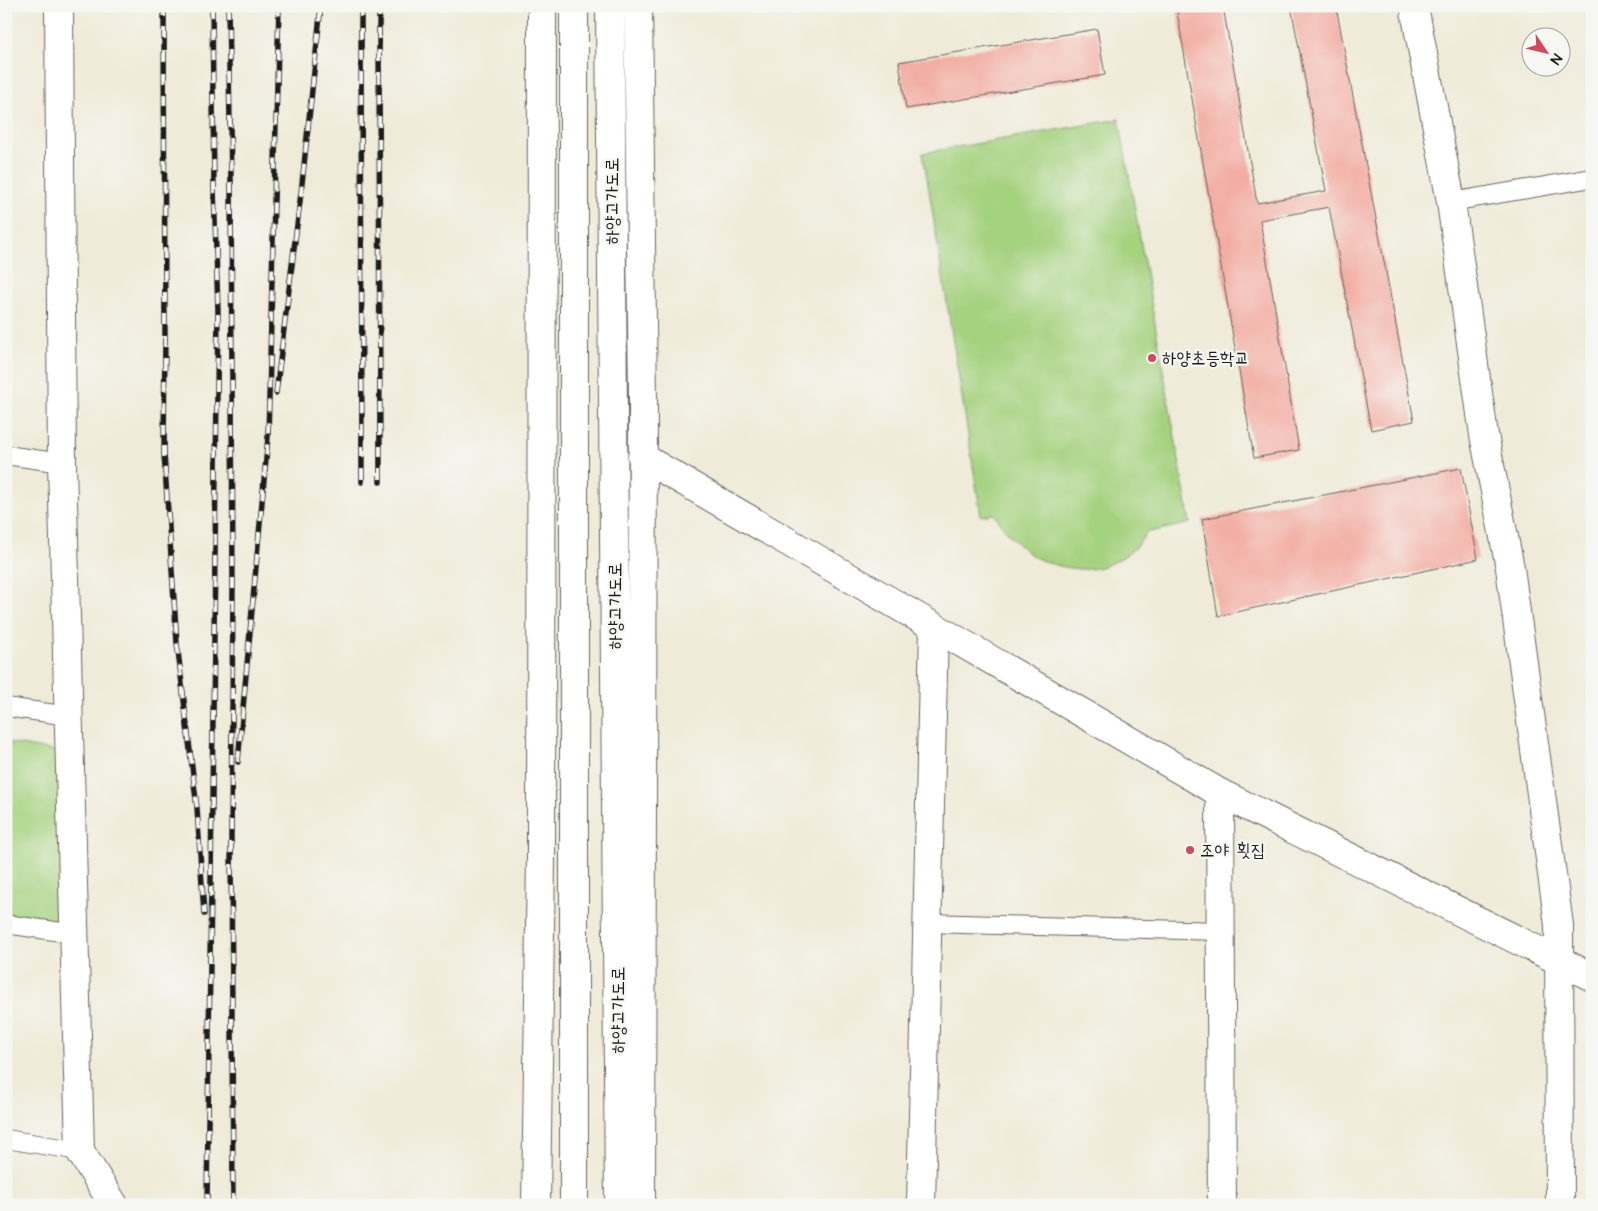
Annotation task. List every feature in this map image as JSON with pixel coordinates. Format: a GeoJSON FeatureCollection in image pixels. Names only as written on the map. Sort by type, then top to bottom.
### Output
{"type":"FeatureCollection","features":[{"type":"Feature","properties":{"kind":"main road"},"geometry":{"type":"LineString","coordinates":[[59,6],[62,463],[80,1152],[114,1205]]}},
{"type":"Feature","properties":{"kind":"main road"},"geometry":{"type":"LineString","coordinates":[[536,1205],[541,857],[542,6]]}},
{"type":"Feature","properties":{"kind":"main road"},"geometry":{"type":"LineString","coordinates":[[574,6],[574,1205]]}},
{"type":"Feature","properties":{"kind":"main road","name":"하양고가도로"},"geometry":{"type":"LineString","coordinates":[[610,6],[619,1205]]}},
{"type":"Feature","properties":{"kind":"main road"},"geometry":{"type":"LineString","coordinates":[[638,6],[642,458],[642,1205]]}},
{"type":"Feature","properties":{"kind":"main road"},"geometry":{"type":"LineString","coordinates":[[1414,6],[1451,202],[1484,435],[1512,578],[1559,925],[1560,1205]]}},
{"type":"Feature","properties":{"kind":"main road"},"geometry":{"type":"LineString","coordinates":[[642,458],[1220,793],[1592,977]]}},
{"type":"Feature","properties":{"kind":"main road"},"geometry":{"type":"LineString","coordinates":[[921,1205],[934,627]]}},
{"type":"Feature","properties":{"kind":"main road"},"geometry":{"type":"LineString","coordinates":[[1220,793],[1222,1205]]}},
{"type":"Feature","properties":{"kind":"lane"},"geometry":{"type":"LineString","coordinates":[[1451,202],[1592,178]]}},
{"type":"Feature","properties":{"kind":"lane"},"geometry":{"type":"LineString","coordinates":[[6,456],[62,463]]}},
{"type":"Feature","properties":{"kind":"lane"},"geometry":{"type":"LineString","coordinates":[[6,707],[69,716]]}},
{"type":"Feature","properties":{"kind":"lane"},"geometry":{"type":"LineString","coordinates":[[927,922],[1220,931]]}},
{"type":"Feature","properties":{"kind":"lane"},"geometry":{"type":"LineString","coordinates":[[6,924],[74,934]]}},
{"type":"Feature","properties":{"kind":"lane"},"geometry":{"type":"LineString","coordinates":[[6,1139],[80,1152]]}},
{"type":"Feature","properties":{"kind":"green space"},"geometry":{"type":"Polygon","coordinates":[[[1119,119],[1190,523],[1146,533],[1138,545],[1117,560],[1097,568],[1082,569],[1064,567],[1033,556],[1017,543],[994,514],[981,516],[923,153],[1119,119]]]}},
{"type":"Feature","properties":{"kind":"green space"},"geometry":{"type":"Polygon","coordinates":[[[6,742],[70,754],[75,934],[6,924],[6,742]]]}},
{"type":"Feature","properties":{"kind":"building"},"geometry":{"type":"Polygon","coordinates":[[[1176,6],[1223,6],[1257,203],[1326,191],[1291,6],[1336,6],[1414,421],[1371,430],[1329,207],[1260,220],[1299,450],[1254,458],[1176,6]]]}},
{"type":"Feature","properties":{"kind":"building"},"geometry":{"type":"Polygon","coordinates":[[[1097,29],[1105,75],[906,109],[899,62],[1097,29]]]}},
{"type":"Feature","properties":{"kind":"building"},"geometry":{"type":"Polygon","coordinates":[[[1461,468],[1478,559],[1218,616],[1202,519],[1461,468]]]}},
{"type":"Feature","properties":{"kind":"railway"},"geometry":{"type":"LineString","coordinates":[[164,6],[164,454],[177,643],[197,808],[204,914]]}},
{"type":"Feature","properties":{"kind":"railway"},"geometry":{"type":"LineString","coordinates":[[207,1205],[218,311],[214,188],[212,6]]}},
{"type":"Feature","properties":{"kind":"railway"},"geometry":{"type":"LineString","coordinates":[[228,6],[233,587],[231,837],[233,1205]]}},
{"type":"Feature","properties":{"kind":"railway"},"geometry":{"type":"LineString","coordinates":[[238,762],[268,437],[279,6]]}},
{"type":"Feature","properties":{"kind":"railway"},"geometry":{"type":"LineString","coordinates":[[276,393],[301,193],[321,6]]}},
{"type":"Feature","properties":{"kind":"railway"},"geometry":{"type":"LineString","coordinates":[[361,6],[362,482]]}},
{"type":"Feature","properties":{"kind":"railway"},"geometry":{"type":"LineString","coordinates":[[379,6],[380,482]]}},
{"type":"Feature","properties":{"kind":"place","name":"하양초등학교"},"geometry":{"type":"Point","coordinates":[1152,358]}},
{"type":"Feature","properties":{"kind":"place","name":"조야 횟집"},"geometry":{"type":"Point","coordinates":[1190,850]}}]}
